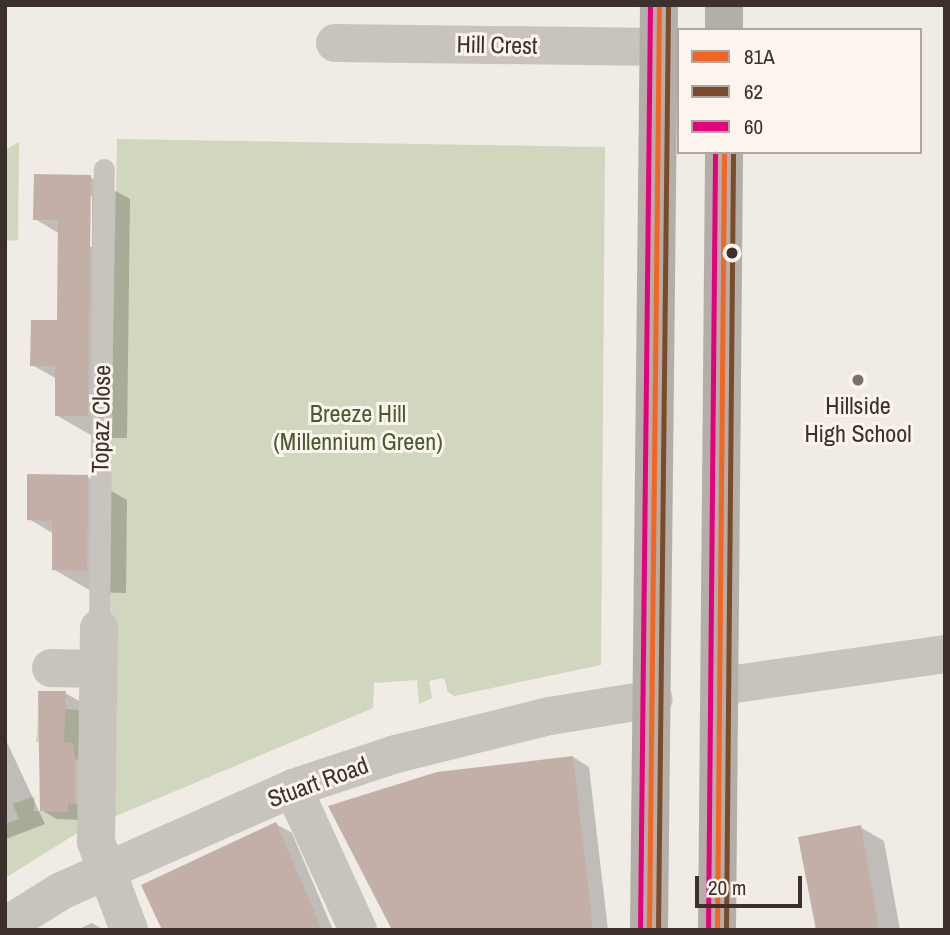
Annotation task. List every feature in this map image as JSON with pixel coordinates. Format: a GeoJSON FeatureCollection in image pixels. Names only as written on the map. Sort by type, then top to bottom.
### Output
{"type":"FeatureCollection","features":[{"type":"Feature","properties":{"kind":"highway"},"geometry":{"type":"LineString","coordinates":[[649,930],[654,699],[659,5]]}},
{"type":"Feature","properties":{"kind":"highway"},"geometry":{"type":"LineString","coordinates":[[724,5],[724,28]]}},
{"type":"Feature","properties":{"kind":"highway"},"geometry":{"type":"LineString","coordinates":[[717,930],[724,154]]}},
{"type":"Feature","properties":{"kind":"street","name":"Hill Crest"},"geometry":{"type":"LineString","coordinates":[[335,43],[658,47]]}},
{"type":"Feature","properties":{"kind":"street","name":"Topaz Close"},"geometry":{"type":"LineString","coordinates":[[99,628],[96,842],[105,875],[129,930]]}},
{"type":"Feature","properties":{"kind":"street"},"geometry":{"type":"LineString","coordinates":[[721,685],[945,654]]}},
{"type":"Feature","properties":{"kind":"street"},"geometry":{"type":"LineString","coordinates":[[51,668],[98,669]]}},
{"type":"Feature","properties":{"kind":"street","name":"Stuart Road"},"geometry":{"type":"LineString","coordinates":[[5,926],[61,891],[105,875],[293,788],[396,754],[550,716],[654,699]]}},
{"type":"Feature","properties":{"kind":"street"},"geometry":{"type":"LineString","coordinates":[[293,788],[358,930]]}},
{"type":"Feature","properties":{"kind":"lane","name":"Topaz Close"},"geometry":{"type":"LineString","coordinates":[[99,628],[104,169]]}},
{"type":"Feature","properties":{"kind":"green space","name":"Breeze Hill (Millennium Green)"},"geometry":{"type":"Polygon","coordinates":[[[117,139],[605,147],[601,665],[454,696],[448,692],[444,678],[429,681],[432,698],[419,704],[417,680],[374,683],[373,708],[104,821],[117,139]]]}},
{"type":"Feature","properties":{"kind":"green space"},"geometry":{"type":"Polygon","coordinates":[[[19,142],[18,240],[5,241],[5,150],[19,142]]]}},
{"type":"Feature","properties":{"kind":"green space"},"geometry":{"type":"Polygon","coordinates":[[[39,706],[86,711],[87,760],[72,759],[72,743],[36,742],[39,706]]]}},
{"type":"Feature","properties":{"kind":"green space"},"geometry":{"type":"Polygon","coordinates":[[[35,796],[34,811],[67,812],[68,803],[85,804],[79,832],[5,878],[5,824],[19,819],[13,804],[35,796]]]}},
{"type":"Feature","properties":{"kind":"building"},"geometry":{"type":"Polygon","coordinates":[[[34,174],[91,175],[88,416],[55,416],[55,366],[30,366],[31,320],[57,320],[58,220],[33,220],[34,174]]]}},
{"type":"Feature","properties":{"kind":"building"},"geometry":{"type":"Polygon","coordinates":[[[27,474],[88,475],[87,571],[52,570],[52,521],[27,520],[27,474]]]}},
{"type":"Feature","properties":{"kind":"building"},"geometry":{"type":"Polygon","coordinates":[[[38,691],[66,691],[64,742],[73,743],[75,759],[75,804],[68,803],[68,812],[40,811],[38,691]]]}},
{"type":"Feature","properties":{"kind":"building"},"geometry":{"type":"Polygon","coordinates":[[[573,756],[593,930],[392,930],[328,806],[437,772],[573,756]]]}},
{"type":"Feature","properties":{"kind":"building"},"geometry":{"type":"Polygon","coordinates":[[[276,822],[322,930],[162,930],[141,885],[276,822]]]}},
{"type":"Feature","properties":{"kind":"building"},"geometry":{"type":"Polygon","coordinates":[[[861,825],[879,930],[816,930],[798,837],[861,825]]]}},
{"type":"Feature","properties":{"kind":"transit line","name":"60"},"geometry":{"type":"LineString","coordinates":[[640,930],[650,5]]}},
{"type":"Feature","properties":{"kind":"transit line","name":"81A"},"geometry":{"type":"LineString","coordinates":[[649,930],[659,5]]}},
{"type":"Feature","properties":{"kind":"transit line","name":"62"},"geometry":{"type":"LineString","coordinates":[[658,930],[668,5]]}},
{"type":"Feature","properties":{"kind":"transit line","name":"60"},"geometry":{"type":"LineString","coordinates":[[708,930],[715,154]]}},
{"type":"Feature","properties":{"kind":"transit line","name":"81A"},"geometry":{"type":"LineString","coordinates":[[717,930],[724,154]]}},
{"type":"Feature","properties":{"kind":"transit line","name":"62"},"geometry":{"type":"LineString","coordinates":[[726,930],[733,154]]}},
{"type":"Feature","properties":{"kind":"place","name":"Hillside High School"},"geometry":{"type":"Point","coordinates":[858,380]}}]}
